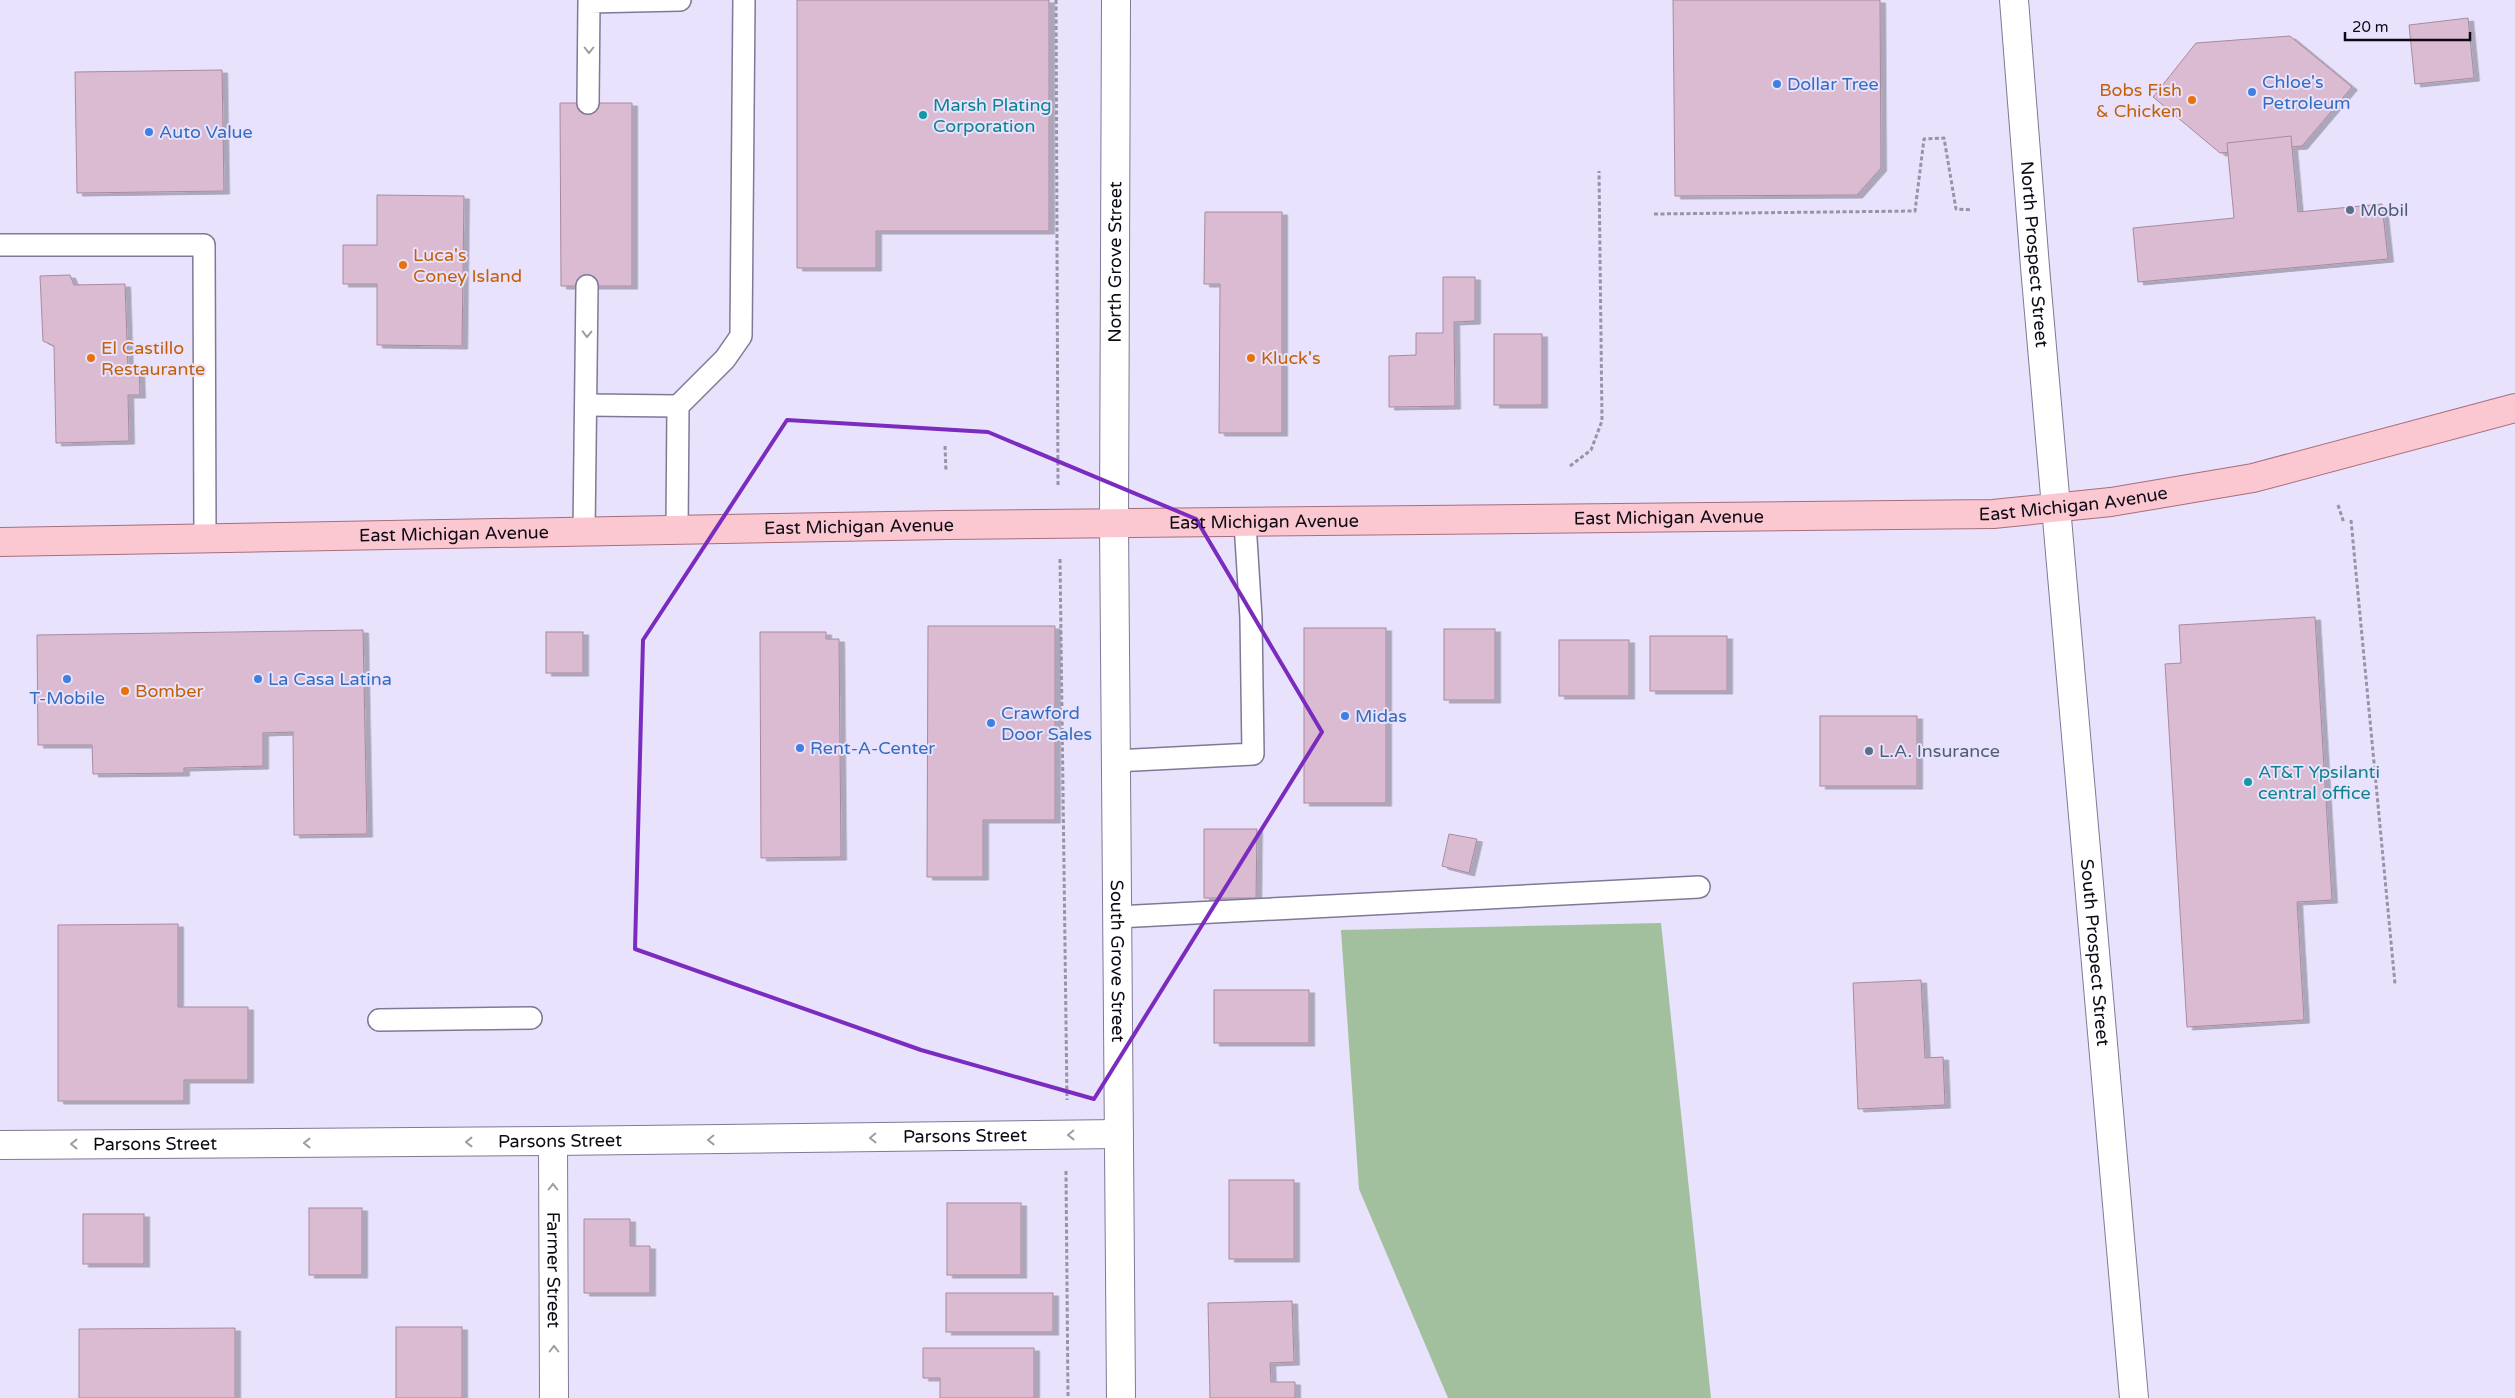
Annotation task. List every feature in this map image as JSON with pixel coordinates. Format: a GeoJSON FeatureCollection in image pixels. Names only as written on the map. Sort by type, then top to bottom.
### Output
{"type":"FeatureCollection","features":[{"type":"Feature","properties":{"kind":"main road","name":"East Michigan Avenue"},"geometry":{"type":"LineString","coordinates":[[0,542],[1114,523],[1993,514],[2057,509],[2253,478],[2515,408]]}},
{"type":"Feature","properties":{"kind":"street","name":"North Grove Street"},"geometry":{"type":"LineString","coordinates":[[1114,523],[1116,0]]}},
{"type":"Feature","properties":{"kind":"street","name":"North Prospect Street"},"geometry":{"type":"LineString","coordinates":[[2014,0],[2057,509]]}},
{"type":"Feature","properties":{"kind":"street","name":"South Prospect Street"},"geometry":{"type":"LineString","coordinates":[[2057,509],[2134,1398]]}},
{"type":"Feature","properties":{"kind":"street","name":"South Grove Street"},"geometry":{"type":"LineString","coordinates":[[1114,523],[1121,1398]]}},
{"type":"Feature","properties":{"kind":"street","name":"Parsons Street"},"geometry":{"type":"LineString","coordinates":[[0,1145],[1120,1134]]}},
{"type":"Feature","properties":{"kind":"street","name":"Farmer Street"},"geometry":{"type":"LineString","coordinates":[[553,1141],[554,1398]]}},
{"type":"Feature","properties":{"kind":"lane"},"geometry":{"type":"LineString","coordinates":[[588,103],[589,2],[680,0]]}},
{"type":"Feature","properties":{"kind":"lane"},"geometry":{"type":"LineString","coordinates":[[677,530],[678,406],[725,359],[741,336],[744,0]]}},
{"type":"Feature","properties":{"kind":"lane"},"geometry":{"type":"LineString","coordinates":[[0,245],[204,245],[206,538]]}},
{"type":"Feature","properties":{"kind":"lane"},"geometry":{"type":"LineString","coordinates":[[584,532],[587,286]]}},
{"type":"Feature","properties":{"kind":"lane"},"geometry":{"type":"LineString","coordinates":[[586,405],[678,406]]}},
{"type":"Feature","properties":{"kind":"lane"},"geometry":{"type":"LineString","coordinates":[[1115,762],[1253,754],[1251,618],[1245,522]]}},
{"type":"Feature","properties":{"kind":"lane"},"geometry":{"type":"LineString","coordinates":[[1117,917],[1698,887]]}},
{"type":"Feature","properties":{"kind":"lane"},"geometry":{"type":"LineString","coordinates":[[379,1020],[531,1018]]}},
{"type":"Feature","properties":{"kind":"path"},"geometry":{"type":"LineString","coordinates":[[1654,214],[1915,211],[1924,139],[1944,138],[1956,209],[1972,210]]}},
{"type":"Feature","properties":{"kind":"path"},"geometry":{"type":"LineString","coordinates":[[1570,466],[1591,450],[1602,421],[1599,171]]}},
{"type":"Feature","properties":{"kind":"path"},"geometry":{"type":"LineString","coordinates":[[945,446],[946,471]]}},
{"type":"Feature","properties":{"kind":"path"},"geometry":{"type":"LineString","coordinates":[[2338,505],[2344,522]]}},
{"type":"Feature","properties":{"kind":"path"},"geometry":{"type":"LineString","coordinates":[[2351,520],[2395,984]]}},
{"type":"Feature","properties":{"kind":"path"},"geometry":{"type":"LineString","coordinates":[[1066,1170],[1068,1398]]}},
{"type":"Feature","properties":{"kind":"highlighted area"},"geometry":{"type":"Polygon","coordinates":[[[787,420],[988,432],[1196,519],[1322,732],[1094,1099],[921,1050],[635,949],[643,640],[787,420]]]}},
{"type":"Feature","properties":{"kind":"green space"},"geometry":{"type":"Polygon","coordinates":[[[1661,923],[1711,1398],[1448,1398],[1359,1189],[1341,930],[1661,923]]]}},
{"type":"Feature","properties":{"kind":"building","name":"Marsh Plating Corporation"},"geometry":{"type":"Polygon","coordinates":[[[797,0],[1049,0],[1049,231],[876,231],[876,268],[797,268],[797,0]]]}},
{"type":"Feature","properties":{"kind":"building","name":"Dollar Tree"},"geometry":{"type":"Polygon","coordinates":[[[1673,0],[1880,0],[1881,168],[1857,195],[1675,196],[1673,0]]]}},
{"type":"Feature","properties":{"kind":"building"},"geometry":{"type":"Polygon","coordinates":[[[2468,18],[2474,78],[2415,84],[2409,25],[2468,18]]]}},
{"type":"Feature","properties":{"kind":"building","name":"Chloe's Petroleum"},"geometry":{"type":"Polygon","coordinates":[[[2290,36],[2352,87],[2302,146],[2220,153],[2153,97],[2196,43],[2290,36]]]}},
{"type":"Feature","properties":{"kind":"building","name":"Auto Value"},"geometry":{"type":"Polygon","coordinates":[[[222,70],[224,191],[77,193],[75,72],[222,70]]]}},
{"type":"Feature","properties":{"kind":"building"},"geometry":{"type":"Polygon","coordinates":[[[560,103],[632,103],[632,286],[561,286],[560,103]]]}},
{"type":"Feature","properties":{"kind":"building","name":"Mobil"},"geometry":{"type":"Polygon","coordinates":[[[2291,136],[2298,212],[2382,204],[2388,259],[2138,282],[2133,228],[2234,218],[2227,143],[2291,136]]]}},
{"type":"Feature","properties":{"kind":"building","name":"Luca's Coney Island"},"geometry":{"type":"Polygon","coordinates":[[[377,195],[464,196],[462,346],[377,345],[377,284],[343,284],[343,245],[377,245],[377,195]]]}},
{"type":"Feature","properties":{"kind":"building","name":"Kluck's"},"geometry":{"type":"Polygon","coordinates":[[[1205,212],[1282,212],[1282,433],[1219,433],[1220,284],[1204,284],[1205,212]]]}},
{"type":"Feature","properties":{"kind":"building","name":"El Castillo Restaurante"},"geometry":{"type":"Polygon","coordinates":[[[70,275],[74,285],[125,284],[128,370],[139,370],[140,395],[128,395],[129,441],[56,443],[54,346],[43,341],[40,276],[70,275]]]}},
{"type":"Feature","properties":{"kind":"building"},"geometry":{"type":"Polygon","coordinates":[[[1443,277],[1475,277],[1475,321],[1454,322],[1455,406],[1389,407],[1389,356],[1416,355],[1416,333],[1443,333],[1443,277]]]}},
{"type":"Feature","properties":{"kind":"building"},"geometry":{"type":"Polygon","coordinates":[[[1494,334],[1542,334],[1542,405],[1494,405],[1494,334]]]}},
{"type":"Feature","properties":{"kind":"building","name":"AT&T Ypsilanti central office"},"geometry":{"type":"Polygon","coordinates":[[[2315,617],[2332,900],[2297,902],[2304,1020],[2187,1027],[2165,664],[2181,663],[2179,625],[2315,617]]]}},
{"type":"Feature","properties":{"kind":"building","name":"Crawford Door Sales"},"geometry":{"type":"Polygon","coordinates":[[[928,626],[1055,626],[1055,820],[983,820],[983,877],[927,877],[928,626]]]}},
{"type":"Feature","properties":{"kind":"building","name":"Midas"},"geometry":{"type":"Polygon","coordinates":[[[1304,628],[1386,628],[1386,803],[1304,803],[1304,628]]]}},
{"type":"Feature","properties":{"kind":"building"},"geometry":{"type":"Polygon","coordinates":[[[1444,629],[1495,629],[1495,700],[1444,700],[1444,629]]]}},
{"type":"Feature","properties":{"kind":"building"},"geometry":{"type":"Polygon","coordinates":[[[363,630],[367,834],[294,835],[293,732],[263,733],[263,766],[184,768],[184,773],[93,774],[92,745],[38,745],[37,635],[363,630]]]}},
{"type":"Feature","properties":{"kind":"building"},"geometry":{"type":"Polygon","coordinates":[[[546,632],[583,632],[583,673],[546,673],[546,632]]]}},
{"type":"Feature","properties":{"kind":"building","name":"Rent-A-Center"},"geometry":{"type":"Polygon","coordinates":[[[760,632],[826,632],[826,639],[839,639],[841,857],[761,858],[760,632]]]}},
{"type":"Feature","properties":{"kind":"building"},"geometry":{"type":"Polygon","coordinates":[[[1650,636],[1727,636],[1727,691],[1650,691],[1650,636]]]}},
{"type":"Feature","properties":{"kind":"building"},"geometry":{"type":"Polygon","coordinates":[[[1559,640],[1629,640],[1629,696],[1559,696],[1559,640]]]}},
{"type":"Feature","properties":{"kind":"building","name":"L.A. Insurance"},"geometry":{"type":"Polygon","coordinates":[[[1820,716],[1917,716],[1917,786],[1820,786],[1820,716]]]}},
{"type":"Feature","properties":{"kind":"building"},"geometry":{"type":"Polygon","coordinates":[[[1204,829],[1257,829],[1256,898],[1204,898],[1204,829]]]}},
{"type":"Feature","properties":{"kind":"building"},"geometry":{"type":"Polygon","coordinates":[[[1449,834],[1477,839],[1469,873],[1442,866],[1449,834]]]}},
{"type":"Feature","properties":{"kind":"building"},"geometry":{"type":"Polygon","coordinates":[[[178,924],[178,1007],[248,1007],[248,1080],[184,1080],[184,1101],[58,1101],[58,925],[178,924]]]}},
{"type":"Feature","properties":{"kind":"building"},"geometry":{"type":"Polygon","coordinates":[[[1921,980],[1925,1058],[1943,1057],[1945,1105],[1858,1109],[1853,983],[1921,980]]]}},
{"type":"Feature","properties":{"kind":"building"},"geometry":{"type":"Polygon","coordinates":[[[1214,990],[1309,990],[1309,1043],[1214,1043],[1214,990]]]}},
{"type":"Feature","properties":{"kind":"building"},"geometry":{"type":"Polygon","coordinates":[[[1229,1180],[1294,1180],[1294,1259],[1229,1259],[1229,1180]]]}},
{"type":"Feature","properties":{"kind":"building"},"geometry":{"type":"Polygon","coordinates":[[[947,1203],[1021,1203],[1021,1275],[947,1275],[947,1203]]]}},
{"type":"Feature","properties":{"kind":"building"},"geometry":{"type":"Polygon","coordinates":[[[309,1208],[362,1208],[362,1275],[309,1275],[309,1208]]]}},
{"type":"Feature","properties":{"kind":"building"},"geometry":{"type":"Polygon","coordinates":[[[83,1214],[144,1214],[144,1264],[83,1264],[83,1214]]]}},
{"type":"Feature","properties":{"kind":"building"},"geometry":{"type":"Polygon","coordinates":[[[584,1219],[630,1219],[630,1246],[650,1246],[650,1293],[584,1293],[584,1219]]]}},
{"type":"Feature","properties":{"kind":"building"},"geometry":{"type":"Polygon","coordinates":[[[946,1293],[1053,1293],[1053,1332],[946,1332],[946,1293]]]}},
{"type":"Feature","properties":{"kind":"building"},"geometry":{"type":"Polygon","coordinates":[[[1292,1301],[1294,1362],[1270,1363],[1271,1382],[1295,1382],[1295,1398],[1210,1398],[1208,1303],[1292,1301]]]}},
{"type":"Feature","properties":{"kind":"building"},"geometry":{"type":"Polygon","coordinates":[[[396,1327],[462,1327],[462,1398],[396,1398],[396,1327]]]}},
{"type":"Feature","properties":{"kind":"building"},"geometry":{"type":"Polygon","coordinates":[[[235,1328],[235,1398],[79,1398],[79,1329],[235,1328]]]}},
{"type":"Feature","properties":{"kind":"building"},"geometry":{"type":"Polygon","coordinates":[[[923,1348],[1034,1348],[1034,1398],[940,1398],[940,1378],[923,1378],[923,1348]]]}},
{"type":"Feature","properties":{"kind":"place","name":"Dollar Tree"},"geometry":{"type":"Point","coordinates":[1777,84]}},
{"type":"Feature","properties":{"kind":"place","name":"Chloe's Petroleum"},"geometry":{"type":"Point","coordinates":[2252,92]}},
{"type":"Feature","properties":{"kind":"place","name":"Bobs Fish & Chicken"},"geometry":{"type":"Point","coordinates":[2192,100]}},
{"type":"Feature","properties":{"kind":"place","name":"Marsh Plating Corporation"},"geometry":{"type":"Point","coordinates":[923,115]}},
{"type":"Feature","properties":{"kind":"place","name":"Auto Value"},"geometry":{"type":"Point","coordinates":[149,132]}},
{"type":"Feature","properties":{"kind":"place","name":"Mobil"},"geometry":{"type":"Point","coordinates":[2350,210]}},
{"type":"Feature","properties":{"kind":"place","name":"Luca's Coney Island"},"geometry":{"type":"Point","coordinates":[403,265]}},
{"type":"Feature","properties":{"kind":"place","name":"El Castillo Restaurante"},"geometry":{"type":"Point","coordinates":[91,358]}},
{"type":"Feature","properties":{"kind":"place","name":"Kluck's"},"geometry":{"type":"Point","coordinates":[1251,358]}},
{"type":"Feature","properties":{"kind":"place","name":"T-Mobile"},"geometry":{"type":"Point","coordinates":[67,679]}},
{"type":"Feature","properties":{"kind":"place","name":"La Casa Latina"},"geometry":{"type":"Point","coordinates":[258,679]}},
{"type":"Feature","properties":{"kind":"place","name":"Bomber"},"geometry":{"type":"Point","coordinates":[125,691]}},
{"type":"Feature","properties":{"kind":"place","name":"Midas"},"geometry":{"type":"Point","coordinates":[1345,716]}},
{"type":"Feature","properties":{"kind":"place","name":"Crawford Door Sales"},"geometry":{"type":"Point","coordinates":[991,723]}},
{"type":"Feature","properties":{"kind":"place","name":"Rent-A-Center"},"geometry":{"type":"Point","coordinates":[800,748]}},
{"type":"Feature","properties":{"kind":"place","name":"L.A. Insurance"},"geometry":{"type":"Point","coordinates":[1869,751]}},
{"type":"Feature","properties":{"kind":"place","name":"AT&T Ypsilanti central office"},"geometry":{"type":"Point","coordinates":[2248,782]}}]}
